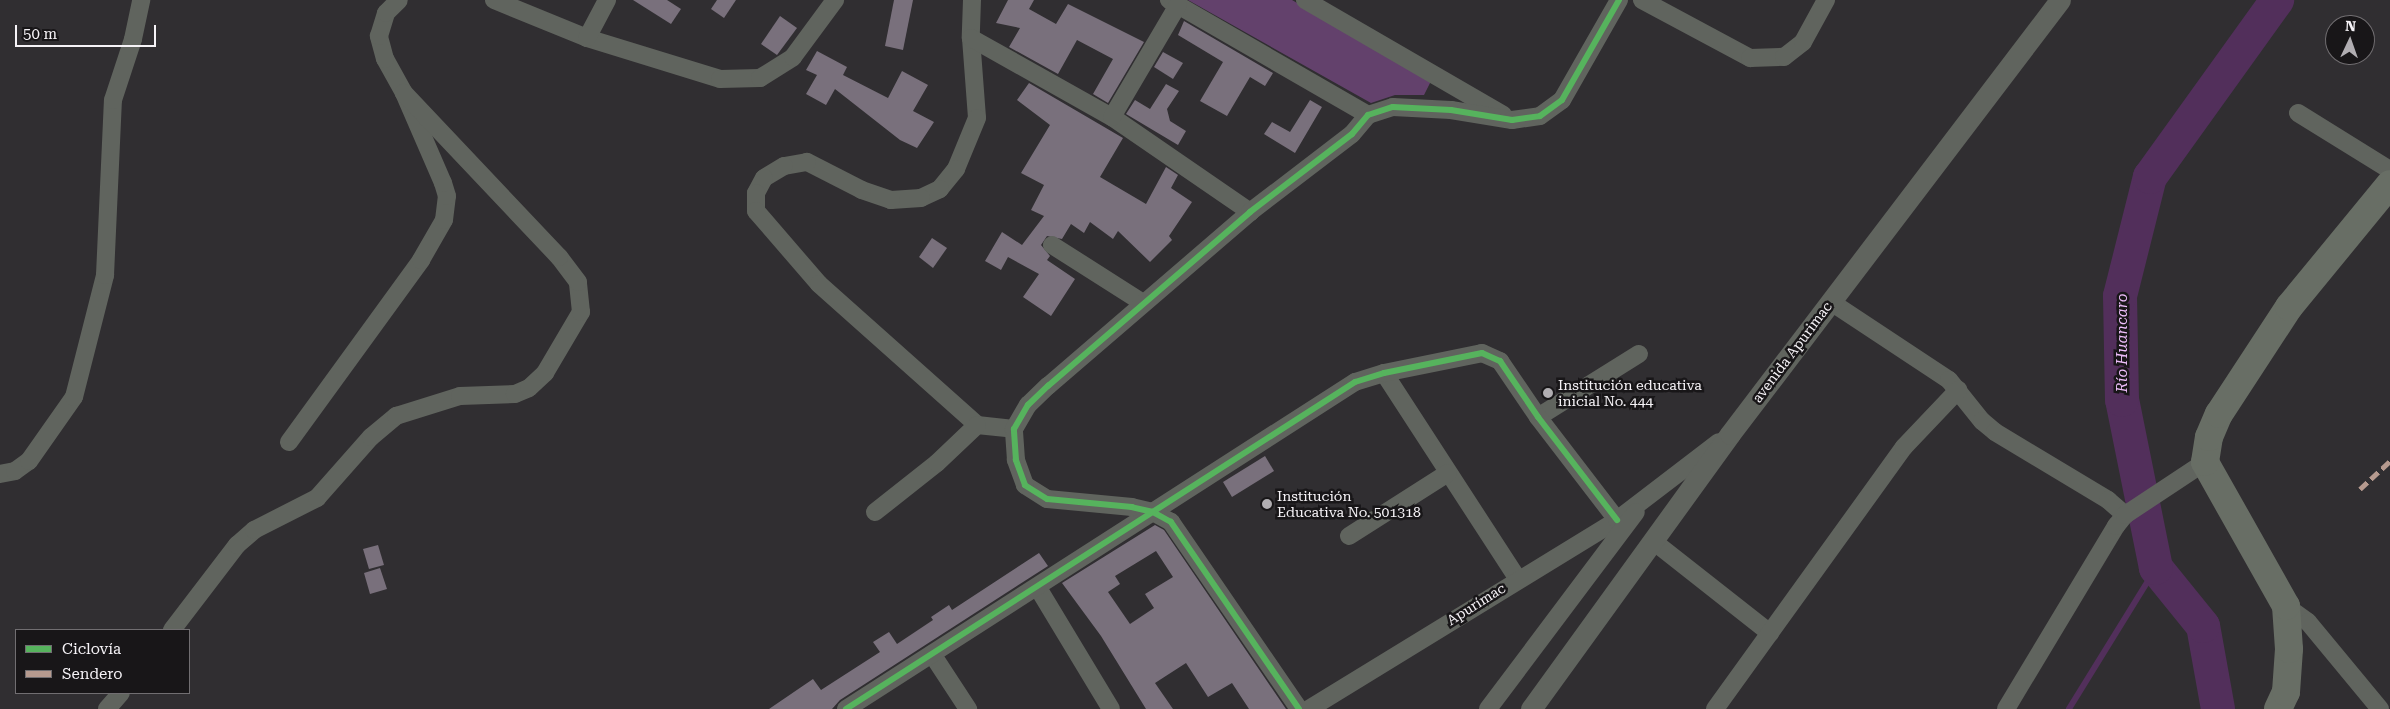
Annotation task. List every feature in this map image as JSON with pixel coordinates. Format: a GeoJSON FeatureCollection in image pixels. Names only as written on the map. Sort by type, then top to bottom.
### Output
{"type":"FeatureCollection","features":[{"type":"Feature","properties":{"kind":"main road"},"geometry":{"type":"LineString","coordinates":[[2278,709],[2286,692],[2290,649],[2286,606],[2196,468],[2219,414],[2289,307],[2390,184]]}},
{"type":"Feature","properties":{"kind":"street"},"geometry":{"type":"LineString","coordinates":[[0,474],[15,471],[29,461],[74,397],[105,275],[113,100],[133,39],[140,0]]}},
{"type":"Feature","properties":{"kind":"street"},"geometry":{"type":"LineString","coordinates":[[289,442],[421,260],[444,220],[447,196],[443,183],[404,93],[384,60],[379,36],[386,13],[398,0]]}},
{"type":"Feature","properties":{"kind":"street"},"geometry":{"type":"LineString","coordinates":[[494,0],[587,38],[720,79],[760,78],[793,57],[836,0]]}},
{"type":"Feature","properties":{"kind":"street"},"geometry":{"type":"LineString","coordinates":[[587,38],[607,0]]}},
{"type":"Feature","properties":{"kind":"street"},"geometry":{"type":"LineString","coordinates":[[972,0],[971,38],[977,118],[956,169],[940,189],[921,198],[891,200],[862,190],[807,162],[784,166],[764,178],[756,193],[756,211],[819,284],[977,425],[1014,429]]}},
{"type":"Feature","properties":{"kind":"street"},"geometry":{"type":"LineString","coordinates":[[1305,0],[1512,120]]}},
{"type":"Feature","properties":{"kind":"street"},"geometry":{"type":"LineString","coordinates":[[1299,709],[1171,522],[1154,512],[1047,499],[1025,485],[1016,460],[1014,429],[1028,405],[1143,303],[1250,212],[1352,134],[1368,115],[1393,107],[1451,110],[1512,120],[1540,116],[1562,100],[1619,0]]}},
{"type":"Feature","properties":{"kind":"street"},"geometry":{"type":"LineString","coordinates":[[1642,0],[1750,58],[1784,57],[1803,42],[1826,0]]}},
{"type":"Feature","properties":{"kind":"street","name":"avenida Apurimac"},"geometry":{"type":"LineString","coordinates":[[1531,709],[1730,434],[2060,0]]}},
{"type":"Feature","properties":{"kind":"street"},"geometry":{"type":"LineString","coordinates":[[1112,117],[1174,3],[1368,115]]}},
{"type":"Feature","properties":{"kind":"street"},"geometry":{"type":"LineString","coordinates":[[971,38],[1112,117],[1250,212]]}},
{"type":"Feature","properties":{"kind":"street"},"geometry":{"type":"LineString","coordinates":[[173,629],[237,545],[254,530],[280,515],[317,498],[371,437],[396,416],[460,396],[515,394],[529,388],[545,373],[581,312],[578,282],[560,257],[404,93]]}},
{"type":"Feature","properties":{"kind":"street"},"geometry":{"type":"LineString","coordinates":[[2298,112],[2390,170]]}},
{"type":"Feature","properties":{"kind":"street"},"geometry":{"type":"LineString","coordinates":[[1052,245],[1143,303]]}},
{"type":"Feature","properties":{"kind":"street"},"geometry":{"type":"LineString","coordinates":[[1831,302],[1949,380],[1995,432],[2130,513]]}},
{"type":"Feature","properties":{"kind":"street"},"geometry":{"type":"LineString","coordinates":[[846,709],[1038,588],[1355,382],[1384,373],[1482,354],[1491,355],[1500,361],[1538,417],[1617,520]]}},
{"type":"Feature","properties":{"kind":"street"},"geometry":{"type":"LineString","coordinates":[[1538,417],[1639,354]]}},
{"type":"Feature","properties":{"kind":"street"},"geometry":{"type":"LineString","coordinates":[[1384,373],[1517,578]]}},
{"type":"Feature","properties":{"kind":"street"},"geometry":{"type":"LineString","coordinates":[[1715,709],[1904,447],[1958,390]]}},
{"type":"Feature","properties":{"kind":"street"},"geometry":{"type":"LineString","coordinates":[[875,512],[937,463],[977,425]]}},
{"type":"Feature","properties":{"kind":"street","name":"Apurímac"},"geometry":{"type":"LineString","coordinates":[[1309,709],[1517,578],[1617,520],[1730,434]]}},
{"type":"Feature","properties":{"kind":"street"},"geometry":{"type":"LineString","coordinates":[[2006,709],[2116,526],[2130,513],[2196,468]]}},
{"type":"Feature","properties":{"kind":"street"},"geometry":{"type":"LineString","coordinates":[[1349,536],[1448,473]]}},
{"type":"Feature","properties":{"kind":"street","name":"Apurímac"},"geometry":{"type":"LineString","coordinates":[[1488,709],[1644,499]]}},
{"type":"Feature","properties":{"kind":"street"},"geometry":{"type":"LineString","coordinates":[[1653,541],[1770,632]]}},
{"type":"Feature","properties":{"kind":"street"},"geometry":{"type":"LineString","coordinates":[[1038,588],[1111,709]]}},
{"type":"Feature","properties":{"kind":"street"},"geometry":{"type":"LineString","coordinates":[[2286,606],[2308,622],[2380,709]]}},
{"type":"Feature","properties":{"kind":"street"},"geometry":{"type":"LineString","coordinates":[[932,654],[968,709]]}},
{"type":"Feature","properties":{"kind":"street"},"geometry":{"type":"LineString","coordinates":[[107,709],[120,694]]}},
{"type":"Feature","properties":{"kind":"shaded area"},"geometry":{"type":"Polygon","coordinates":[[[1188,0],[1292,0],[1431,81],[1424,95],[1395,95],[1371,103],[1188,0]]]}},
{"type":"Feature","properties":{"kind":"building"},"geometry":{"type":"Polygon","coordinates":[[[633,0],[667,0],[681,9],[671,24],[633,0]]]}},
{"type":"Feature","properties":{"kind":"building"},"geometry":{"type":"Polygon","coordinates":[[[717,0],[736,0],[724,18],[711,9],[717,0]]]}},
{"type":"Feature","properties":{"kind":"building"},"geometry":{"type":"Polygon","coordinates":[[[894,0],[913,0],[903,50],[885,46],[894,0]]]}},
{"type":"Feature","properties":{"kind":"building"},"geometry":{"type":"Polygon","coordinates":[[[1008,0],[1034,0],[1029,9],[1056,24],[1068,4],[1144,42],[1108,103],[1093,94],[1113,59],[1077,40],[1058,74],[1009,47],[1020,28],[996,23],[1008,0]]]}},
{"type":"Feature","properties":{"kind":"building"},"geometry":{"type":"Polygon","coordinates":[[[780,16],[797,28],[777,55],[761,44],[780,16]]]}},
{"type":"Feature","properties":{"kind":"building"},"geometry":{"type":"Polygon","coordinates":[[[1184,21],[1273,73],[1265,86],[1250,77],[1227,116],[1200,101],[1223,62],[1178,35],[1184,21]]]}},
{"type":"Feature","properties":{"kind":"building"},"geometry":{"type":"Polygon","coordinates":[[[817,51],[847,67],[843,75],[888,98],[902,71],[928,85],[913,111],[934,122],[917,148],[900,140],[835,89],[826,105],[806,94],[817,75],[806,70],[817,51]]]}},
{"type":"Feature","properties":{"kind":"building"},"geometry":{"type":"Polygon","coordinates":[[[1163,52],[1183,63],[1173,79],[1154,67],[1163,52]]]}},
{"type":"Feature","properties":{"kind":"building"},"geometry":{"type":"Polygon","coordinates":[[[1029,83],[1123,138],[1100,177],[1146,204],[1166,167],[1178,175],[1171,188],[1192,202],[1169,236],[1172,240],[1150,262],[1118,231],[1113,239],[1090,222],[1084,233],[1071,224],[1062,239],[1047,236],[1041,245],[1050,256],[1047,260],[1075,279],[1051,316],[1023,297],[1039,274],[1008,257],[1001,270],[985,261],[1002,232],[1022,245],[1044,216],[1031,210],[1044,185],[1021,173],[1050,125],[1017,100],[1029,83]]]}},
{"type":"Feature","properties":{"kind":"building"},"geometry":{"type":"Polygon","coordinates":[[[1166,84],[1179,91],[1167,109],[1170,121],[1186,131],[1178,145],[1126,114],[1135,100],[1150,109],[1166,84]]]}},
{"type":"Feature","properties":{"kind":"building"},"geometry":{"type":"Polygon","coordinates":[[[1310,100],[1322,107],[1295,153],[1264,134],[1272,122],[1290,132],[1310,100]]]}},
{"type":"Feature","properties":{"kind":"building"},"geometry":{"type":"Polygon","coordinates":[[[932,238],[947,248],[933,268],[919,257],[932,238]]]}},
{"type":"Feature","properties":{"kind":"building"},"geometry":{"type":"Polygon","coordinates":[[[1265,456],[1274,471],[1232,497],[1223,482],[1265,456]]]}},
{"type":"Feature","properties":{"kind":"building"},"geometry":{"type":"Polygon","coordinates":[[[1155,525],[1164,530],[1286,709],[1249,709],[1232,683],[1208,697],[1186,663],[1155,683],[1173,709],[1146,709],[1101,636],[1062,583],[1155,525]],[[1156,551],[1115,576],[1120,584],[1108,592],[1130,624],[1154,608],[1145,594],[1173,577],[1156,551]]]}},
{"type":"Feature","properties":{"kind":"building"},"geometry":{"type":"Polygon","coordinates":[[[378,545],[384,565],[369,569],[363,549],[378,545]]]}},
{"type":"Feature","properties":{"kind":"building"},"geometry":{"type":"Polygon","coordinates":[[[1039,553],[1048,566],[840,700],[832,709],[769,709],[813,679],[821,690],[880,652],[873,642],[889,632],[897,644],[933,620],[931,617],[949,605],[952,610],[1039,553]]]}},
{"type":"Feature","properties":{"kind":"building"},"geometry":{"type":"Polygon","coordinates":[[[380,568],[387,589],[370,594],[364,573],[380,568]]]}},
{"type":"Feature","properties":{"kind":"waterway","name":"Río Huancaro"},"geometry":{"type":"LineString","coordinates":[[2218,709],[2203,626],[2156,568],[2122,400],[2120,296],[2150,177],[2277,0]]}},
{"type":"Feature","properties":{"kind":"waterway"},"geometry":{"type":"LineString","coordinates":[[2069,709],[2156,568]]}},
{"type":"Feature","properties":{"kind":"marked path"},"geometry":{"type":"LineString","coordinates":[[2360,489],[2390,461]]}},
{"type":"Feature","properties":{"kind":"cycle path"},"geometry":{"type":"LineString","coordinates":[[1299,709],[1171,522],[1153,512],[1132,507],[1047,499],[1025,485],[1016,460],[1014,429],[1028,405],[1048,386],[1250,212],[1352,134],[1368,115],[1393,107],[1451,110],[1512,120],[1540,116],[1562,100],[1619,0]]}},
{"type":"Feature","properties":{"kind":"cycle path"},"geometry":{"type":"LineString","coordinates":[[846,709],[1355,382],[1384,373],[1482,353],[1500,361],[1538,417],[1617,520]]}},
{"type":"Feature","properties":{"kind":"place","name":"Institución educativa inicial No. 444"},"geometry":{"type":"Point","coordinates":[1548,393]}},
{"type":"Feature","properties":{"kind":"place","name":"Institución Educativa No. 501318"},"geometry":{"type":"Point","coordinates":[1267,504]}}]}
